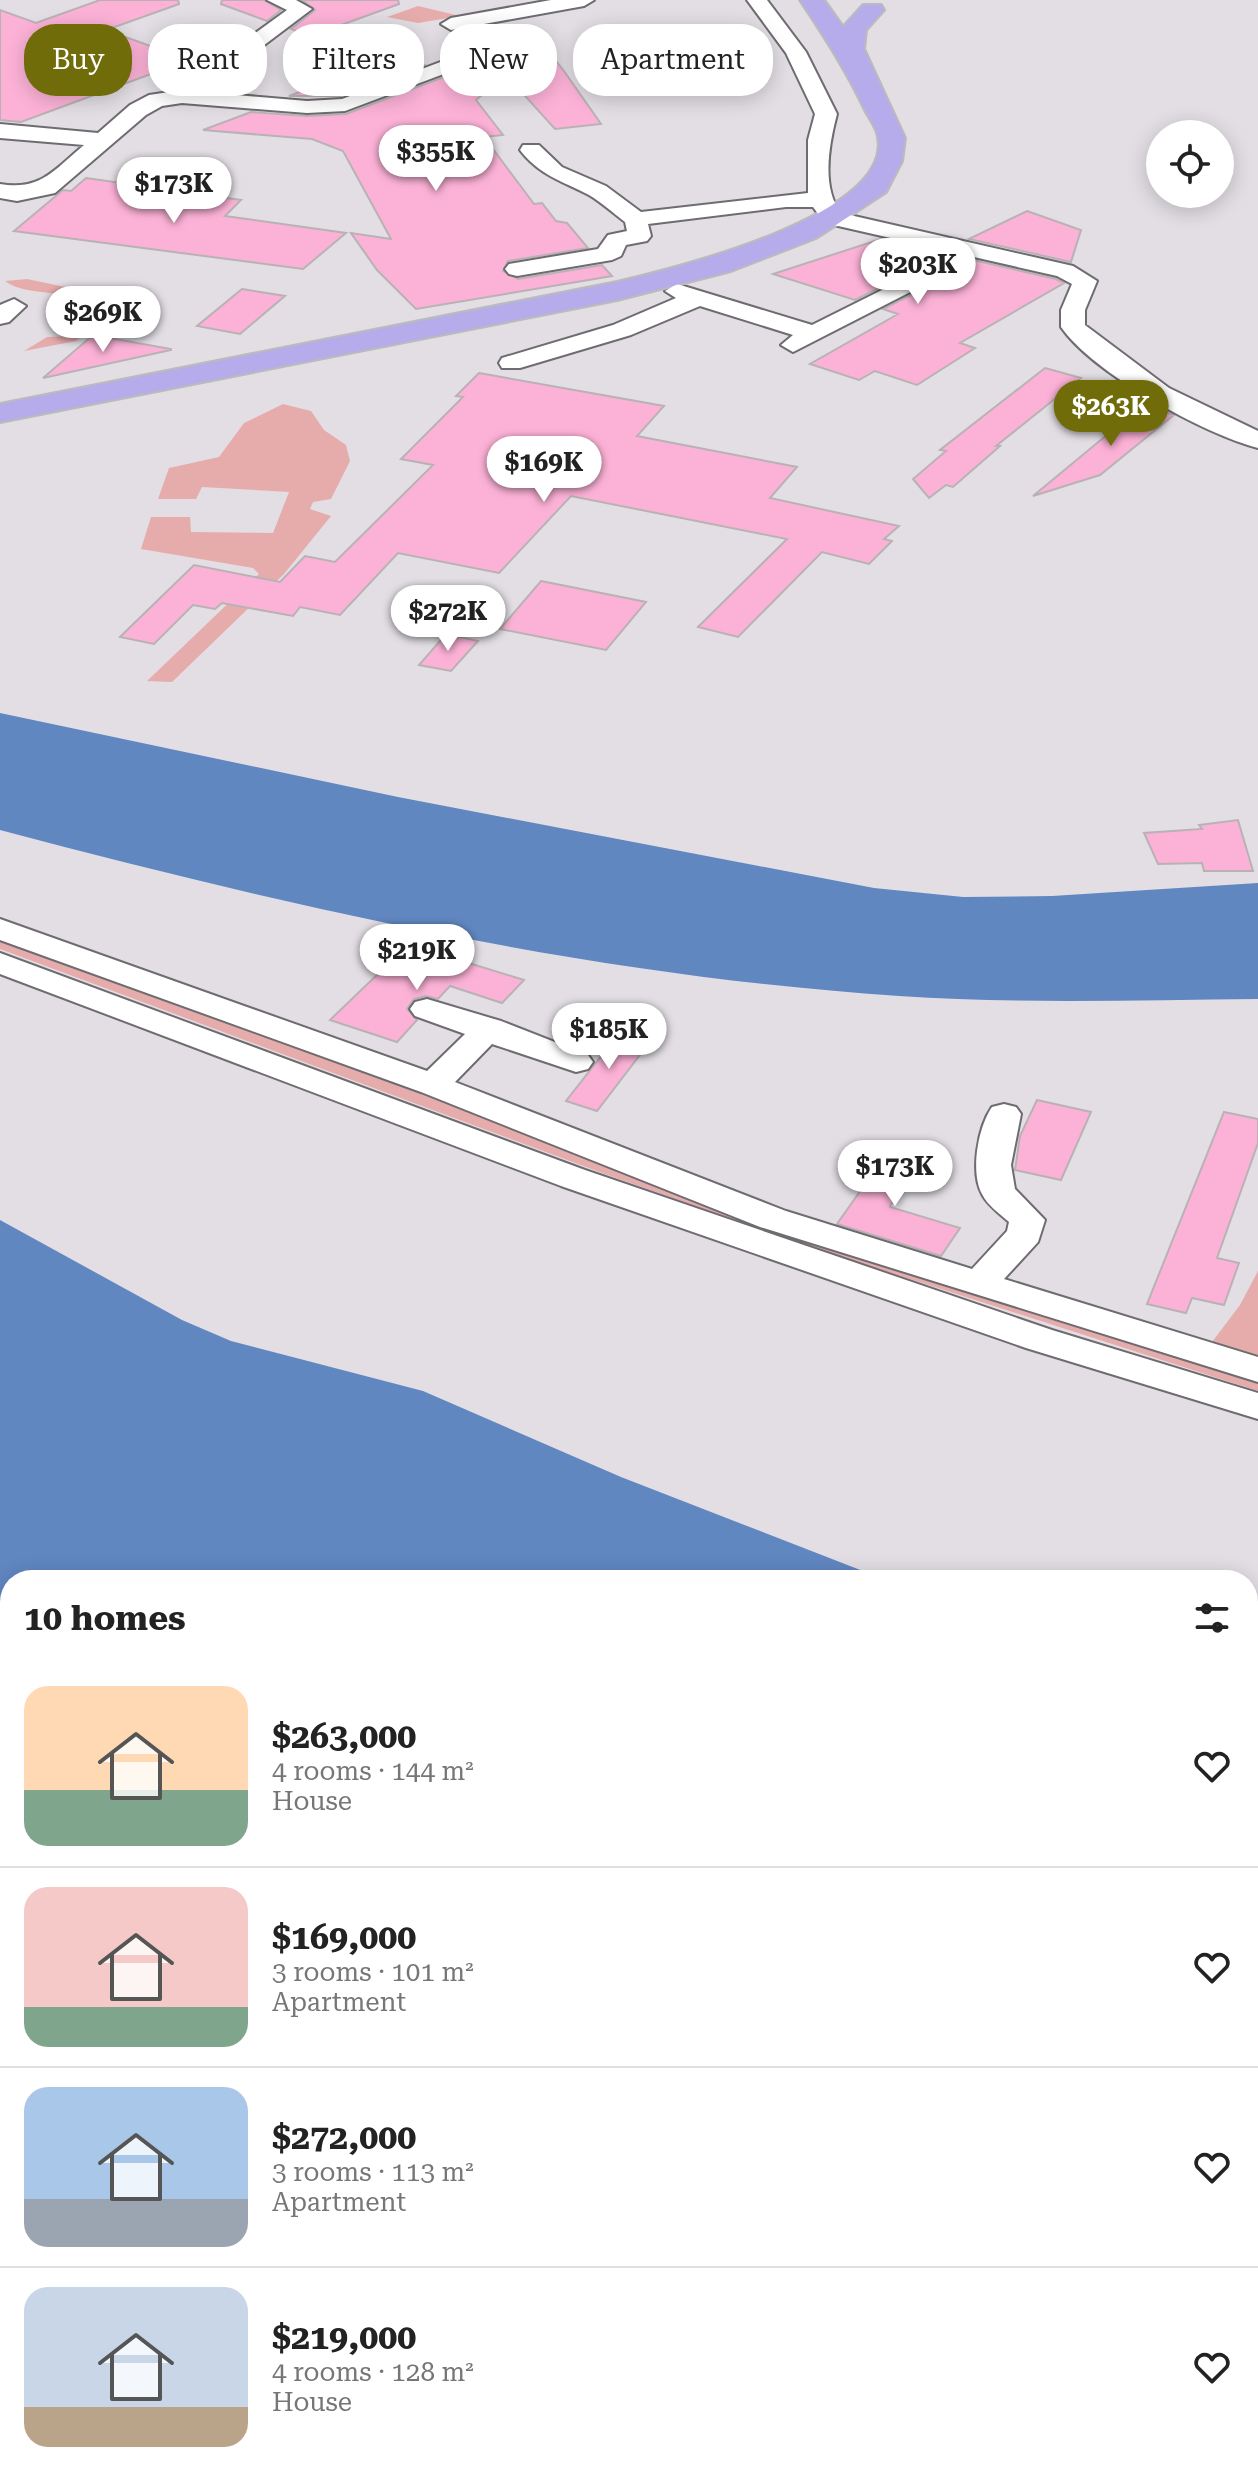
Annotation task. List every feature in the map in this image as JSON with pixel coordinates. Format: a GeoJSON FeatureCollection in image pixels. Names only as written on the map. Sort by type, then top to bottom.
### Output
{"type":"FeatureCollection","features":[{"type":"Feature","properties":{"kind":"main road"},"geometry":{"type":"LineString","coordinates":[[0,413],[653,282],[721,265],[769,248],[826,209],[876,186],[888,161],[892,138],[852,57],[812,0]]}},
{"type":"Feature","properties":{"kind":"main road"},"geometry":{"type":"LineString","coordinates":[[852,57],[849,40],[852,29],[872,10]]}},
{"type":"Feature","properties":{"kind":"street"},"geometry":{"type":"LineString","coordinates":[[182,97],[302,9],[277,0]]}},
{"type":"Feature","properties":{"kind":"street"},"geometry":{"type":"LineString","coordinates":[[451,24],[584,0]]}},
{"type":"Feature","properties":{"kind":"street"},"geometry":{"type":"LineString","coordinates":[[757,0],[796,52],[826,114],[819,140],[826,209]]}},
{"type":"Feature","properties":{"kind":"street"},"geometry":{"type":"LineString","coordinates":[[0,191],[17,194],[47,188],[148,105],[182,97],[307,107],[345,105],[440,69]]}},
{"type":"Feature","properties":{"kind":"street"},"geometry":{"type":"LineString","coordinates":[[0,131],[103,140]]}},
{"type":"Feature","properties":{"kind":"street"},"geometry":{"type":"LineString","coordinates":[[531,150],[554,172],[598,191],[636,219],[786,200],[1065,271],[1085,281],[1073,310],[1073,327],[1093,346],[1182,405],[1225,429],[1258,440]]}},
{"type":"Feature","properties":{"kind":"street"},"geometry":{"type":"LineString","coordinates":[[517,269],[604,255],[613,251],[616,240],[639,236],[636,219]]}},
{"type":"Feature","properties":{"kind":"street"},"geometry":{"type":"LineString","coordinates":[[653,282],[815,334]]}},
{"type":"Feature","properties":{"kind":"street"},"geometry":{"type":"LineString","coordinates":[[783,351],[912,282]]}},
{"type":"Feature","properties":{"kind":"street"},"geometry":{"type":"LineString","coordinates":[[511,363],[709,302]]}},
{"type":"Feature","properties":{"kind":"street"},"geometry":{"type":"LineString","coordinates":[[0,929],[433,1085],[773,1219],[1258,1370]]}},
{"type":"Feature","properties":{"kind":"street"},"geometry":{"type":"LineString","coordinates":[[0,963],[573,1178],[1039,1339],[1258,1406]]}},
{"type":"Feature","properties":{"kind":"street"},"geometry":{"type":"LineString","coordinates":[[427,1009],[489,1028],[576,1062]]}},
{"type":"Feature","properties":{"kind":"street"},"geometry":{"type":"LineString","coordinates":[[433,1085],[489,1028]]}},
{"type":"Feature","properties":{"kind":"street"},"geometry":{"type":"LineString","coordinates":[[979,1284],[1025,1234],[1027,1220],[998,1192],[993,1165],[1004,1114]]}},
{"type":"Feature","properties":{"kind":"shaded area"},"geometry":{"type":"Polygon","coordinates":[[[418,6],[460,16],[418,23],[387,17],[418,6]]]}},
{"type":"Feature","properties":{"kind":"shaded area"},"geometry":{"type":"Polygon","coordinates":[[[27,279],[127,300],[76,341],[24,351],[47,337],[71,336],[98,313],[78,299],[26,290],[5,281],[27,279]]]}},
{"type":"Feature","properties":{"kind":"shaded area"},"geometry":{"type":"Polygon","coordinates":[[[283,404],[311,411],[324,430],[346,445],[350,461],[331,499],[313,502],[310,509],[331,516],[284,574],[172,682],[147,681],[259,574],[253,568],[141,549],[151,517],[190,517],[191,532],[273,533],[289,492],[202,487],[196,499],[158,499],[169,468],[219,457],[244,423],[283,404]]]}},
{"type":"Feature","properties":{"kind":"shaded area"},"geometry":{"type":"Polygon","coordinates":[[[0,933],[736,1209],[1258,1375],[1258,1391],[823,1251],[605,1174],[0,949],[0,933]]]}},
{"type":"Feature","properties":{"kind":"shaded area"},"geometry":{"type":"Polygon","coordinates":[[[1258,1271],[1258,1360],[1227,1352],[1212,1342],[1240,1305],[1258,1271]]]}},
{"type":"Feature","properties":{"kind":"water"},"geometry":{"type":"Polygon","coordinates":[[[0,713],[398,797],[874,888],[963,897],[1052,896],[1258,883],[1258,999],[988,1000],[785,986],[672,973],[559,955],[333,912],[0,830],[0,713]]]}},
{"type":"Feature","properties":{"kind":"water"},"geometry":{"type":"Polygon","coordinates":[[[0,1220],[182,1320],[231,1341],[423,1391],[621,1477],[860,1570],[0,1570],[0,1220]]]}},
{"type":"Feature","properties":{"kind":"building"},"geometry":{"type":"Polygon","coordinates":[[[100,0],[178,0],[179,4],[123,24],[24,24],[24,96],[91,96],[21,122],[0,120],[0,10],[36,23],[100,0]]]}},
{"type":"Feature","properties":{"kind":"building"},"geometry":{"type":"Polygon","coordinates":[[[222,0],[264,0],[281,10],[267,21],[221,4],[222,0]]]}},
{"type":"Feature","properties":{"kind":"building"},"geometry":{"type":"Polygon","coordinates":[[[302,0],[398,0],[399,4],[344,24],[297,24],[315,10],[302,0]]]}},
{"type":"Feature","properties":{"kind":"building"},"geometry":{"type":"Polygon","coordinates":[[[132,39],[148,45],[148,75],[132,81],[132,39]]]}},
{"type":"Feature","properties":{"kind":"building"},"geometry":{"type":"Polygon","coordinates":[[[557,62],[573,84],[573,96],[581,96],[601,124],[555,129],[525,96],[557,96],[557,62]]]}},
{"type":"Feature","properties":{"kind":"building"},"geometry":{"type":"Polygon","coordinates":[[[440,79],[440,96],[481,96],[476,100],[503,135],[484,137],[534,204],[542,203],[556,221],[567,223],[588,248],[508,261],[503,271],[518,279],[602,265],[612,276],[416,309],[377,270],[351,233],[391,239],[343,151],[312,139],[203,130],[251,112],[307,116],[346,114],[394,96],[424,96],[424,85],[440,79]]]}},
{"type":"Feature","properties":{"kind":"building"},"geometry":{"type":"Polygon","coordinates":[[[86,178],[241,200],[225,216],[346,233],[303,269],[14,231],[63,190],[71,191],[86,178]]]}},
{"type":"Feature","properties":{"kind":"building"},"geometry":{"type":"Polygon","coordinates":[[[1027,211],[1081,230],[1071,262],[969,239],[1027,211]]]}},
{"type":"Feature","properties":{"kind":"building"},"geometry":{"type":"Polygon","coordinates":[[[881,239],[1064,283],[960,343],[975,348],[917,385],[875,371],[859,380],[810,364],[898,314],[883,309],[921,290],[927,281],[911,272],[855,300],[773,274],[881,239]]]}},
{"type":"Feature","properties":{"kind":"building"},"geometry":{"type":"Polygon","coordinates":[[[242,289],[285,296],[240,334],[197,326],[242,289]]]}},
{"type":"Feature","properties":{"kind":"building"},"geometry":{"type":"Polygon","coordinates":[[[93,335],[171,349],[171,350],[43,378],[93,335]]]}},
{"type":"Feature","properties":{"kind":"building"},"geometry":{"type":"Polygon","coordinates":[[[1045,368],[1081,378],[996,446],[1000,446],[953,487],[946,485],[929,498],[913,479],[946,451],[940,450],[1045,368]]]}},
{"type":"Feature","properties":{"kind":"building"},"geometry":{"type":"Polygon","coordinates":[[[479,373],[664,406],[637,436],[797,467],[770,498],[899,526],[884,539],[892,541],[869,564],[822,552],[738,637],[698,627],[787,539],[571,496],[499,573],[398,553],[340,615],[300,607],[293,616],[222,603],[215,609],[193,605],[154,644],[120,637],[194,565],[280,582],[305,556],[335,562],[433,465],[401,459],[463,397],[456,396],[479,373]]]}},
{"type":"Feature","properties":{"kind":"building"},"geometry":{"type":"Polygon","coordinates":[[[1143,405],[1174,415],[1100,475],[1033,496],[1143,405]]]}},
{"type":"Feature","properties":{"kind":"building"},"geometry":{"type":"Polygon","coordinates":[[[541,581],[646,602],[606,650],[500,629],[541,581]]]}},
{"type":"Feature","properties":{"kind":"building"},"geometry":{"type":"Polygon","coordinates":[[[446,634],[478,641],[451,671],[419,665],[446,634]]]}},
{"type":"Feature","properties":{"kind":"building"},"geometry":{"type":"Polygon","coordinates":[[[1238,820],[1253,871],[1204,871],[1202,863],[1158,864],[1144,833],[1202,829],[1199,825],[1238,820]]]}},
{"type":"Feature","properties":{"kind":"building"},"geometry":{"type":"Polygon","coordinates":[[[404,949],[455,965],[459,960],[524,980],[502,1003],[450,986],[438,999],[426,996],[414,999],[407,1009],[417,1020],[397,1042],[330,1020],[404,949]]]}},
{"type":"Feature","properties":{"kind":"building"},"geometry":{"type":"Polygon","coordinates":[[[621,1031],[652,1039],[597,1111],[566,1101],[621,1031]]]}},
{"type":"Feature","properties":{"kind":"building"},"geometry":{"type":"Polygon","coordinates":[[[1037,1100],[1091,1112],[1061,1180],[1015,1170],[1020,1136],[1037,1100]]]}},
{"type":"Feature","properties":{"kind":"building"},"geometry":{"type":"Polygon","coordinates":[[[1224,1112],[1258,1119],[1258,1143],[1217,1258],[1239,1263],[1224,1305],[1192,1298],[1186,1313],[1147,1304],[1224,1112]]]}},
{"type":"Feature","properties":{"kind":"building"},"geometry":{"type":"Polygon","coordinates":[[[894,1143],[920,1148],[890,1207],[960,1228],[941,1256],[837,1224],[894,1143]]]}}]}
